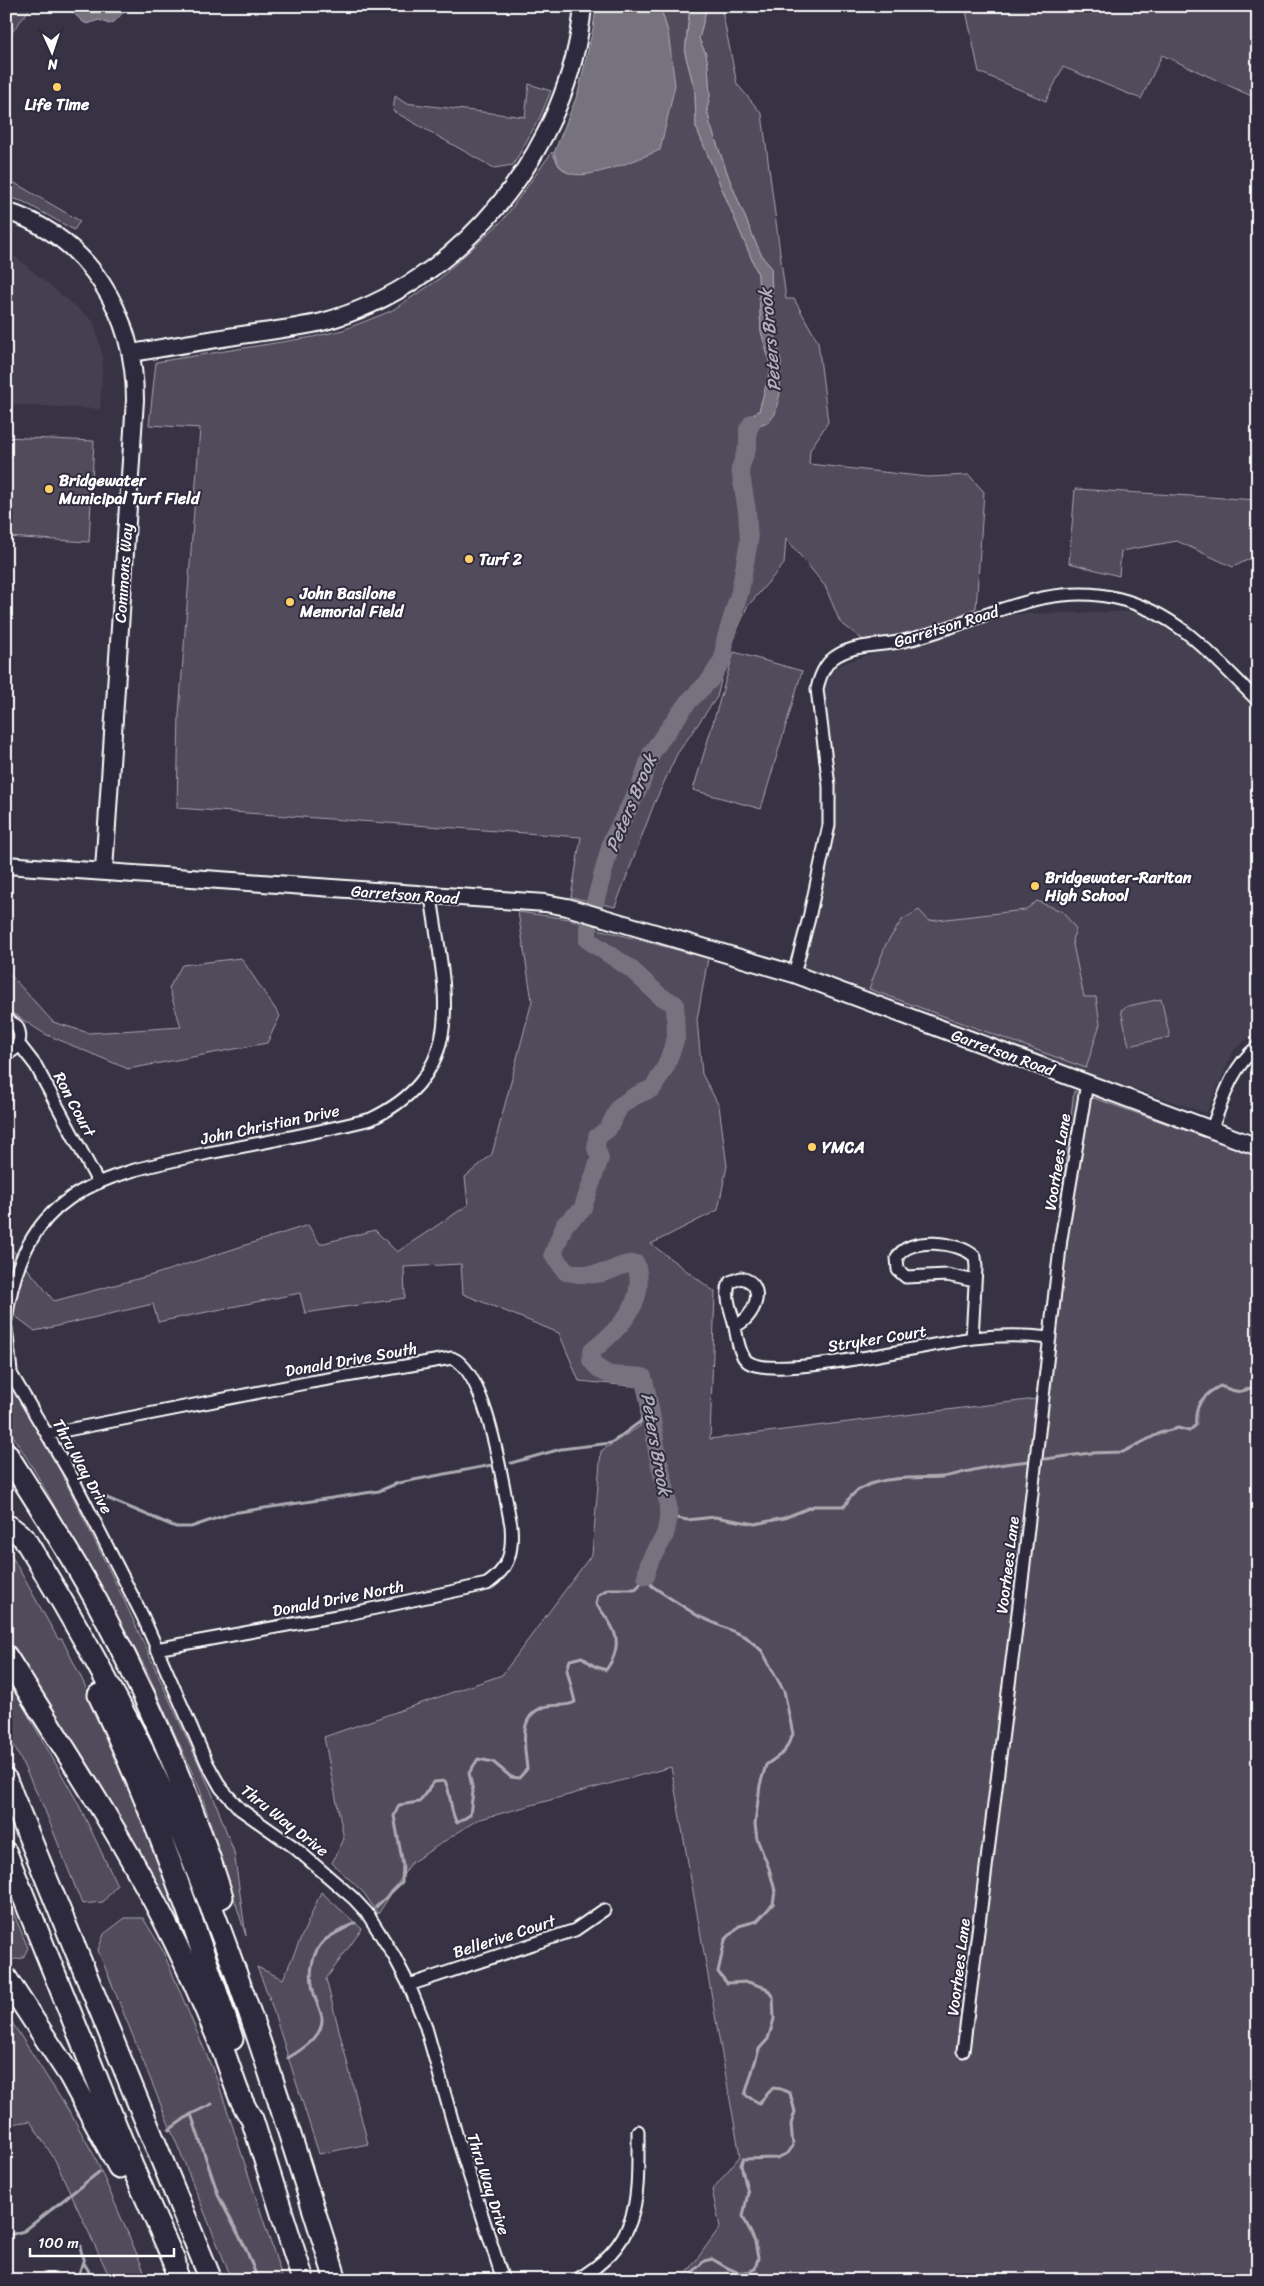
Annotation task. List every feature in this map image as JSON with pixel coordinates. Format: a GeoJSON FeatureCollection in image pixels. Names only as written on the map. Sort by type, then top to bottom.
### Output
{"type":"FeatureCollection","features":[{"type":"Feature","properties":{"kind":"highway"},"geometry":{"type":"LineString","coordinates":[[6,1453],[96,1600],[120,1646],[162,1737],[221,1896],[249,2007]]}},
{"type":"Feature","properties":{"kind":"highway"},"geometry":{"type":"LineString","coordinates":[[8,1524],[24,1538],[130,1723],[193,1860],[249,2007],[336,2280]]}},
{"type":"Feature","properties":{"kind":"highway"},"geometry":{"type":"LineString","coordinates":[[8,1524],[98,1691],[141,1789],[189,1914],[224,2015],[252,2104],[252,2119],[304,2280]]}},
{"type":"Feature","properties":{"kind":"highway"},"geometry":{"type":"LineString","coordinates":[[6,1656],[144,1881],[176,1944],[225,2056],[243,2107],[252,2119]]}},
{"type":"Feature","properties":{"kind":"highway"},"geometry":{"type":"LineString","coordinates":[[6,1780],[212,2280]]}},
{"type":"Feature","properties":{"kind":"highway"},"geometry":{"type":"LineString","coordinates":[[6,1853],[132,2166],[175,2263],[176,2280]]}},
{"type":"Feature","properties":{"kind":"highway"},"geometry":{"type":"LineString","coordinates":[[6,1978],[78,2091],[107,2143],[176,2280]]}},
{"type":"Feature","properties":{"kind":"street"},"geometry":{"type":"LineString","coordinates":[[132,353],[322,322],[385,297],[436,266],[490,214],[512,188],[542,142],[564,92],[571,69],[583,6]]}},
{"type":"Feature","properties":{"kind":"street","name":"Commons Way"},"geometry":{"type":"LineString","coordinates":[[6,211],[57,237],[89,266],[114,304],[132,353],[135,400],[104,870]]}},
{"type":"Feature","properties":{"kind":"street","name":"Garretson Road"},"geometry":{"type":"LineString","coordinates":[[794,974],[809,918],[829,825],[829,786],[817,689],[819,678],[826,665],[840,654],[862,647],[908,640],[1046,596],[1072,593],[1097,594],[1145,607],[1187,630],[1258,701]]}},
{"type":"Feature","properties":{"kind":"street","name":"Garretson Road"},"geometry":{"type":"LineString","coordinates":[[6,865],[104,870],[431,896],[545,903],[567,907],[794,974],[1258,1147]]}},
{"type":"Feature","properties":{"kind":"street","name":"John Christian Drive"},"geometry":{"type":"LineString","coordinates":[[6,1320],[12,1285],[32,1237],[57,1209],[98,1182],[140,1168],[341,1127],[371,1119],[391,1109],[403,1100],[430,1069],[443,1036],[446,1019],[431,896]]}},
{"type":"Feature","properties":{"kind":"street","name":"Ron Court"},"geometry":{"type":"LineString","coordinates":[[6,1019],[17,1026],[20,1032],[19,1044],[36,1066],[98,1182]]}},
{"type":"Feature","properties":{"kind":"street"},"geometry":{"type":"LineString","coordinates":[[6,1054],[15,1049],[19,1044]]}},
{"type":"Feature","properties":{"kind":"street"},"geometry":{"type":"LineString","coordinates":[[1211,1130],[1234,1071],[1246,1056],[1258,1046]]}},
{"type":"Feature","properties":{"kind":"street","name":"Voorhees Lane"},"geometry":{"type":"LineString","coordinates":[[964,2051],[1061,1239],[1087,1083]]}},
{"type":"Feature","properties":{"kind":"street"},"geometry":{"type":"LineString","coordinates":[[972,1338],[975,1281],[975,1257],[962,1248],[933,1244],[916,1245],[903,1249],[897,1258],[898,1270],[906,1277],[947,1275],[975,1281]]}},
{"type":"Feature","properties":{"kind":"street","name":"Stryker Court"},"geometry":{"type":"LineString","coordinates":[[735,1326],[745,1359],[757,1366],[768,1367],[796,1366],[972,1338],[1014,1335],[1050,1338]]}},
{"type":"Feature","properties":{"kind":"street"},"geometry":{"type":"LineString","coordinates":[[6,1327],[9,1369]]}},
{"type":"Feature","properties":{"kind":"street","name":"Donald Drive South"},"geometry":{"type":"LineString","coordinates":[[47,1434],[312,1382],[452,1358],[464,1365],[479,1390],[487,1414],[511,1525],[512,1547],[510,1554]]}},
{"type":"Feature","properties":{"kind":"street","name":"Thru Way Drive"},"geometry":{"type":"LineString","coordinates":[[9,1369],[76,1486],[156,1649],[207,1763],[221,1788],[240,1809],[294,1847],[353,1898],[367,1913],[409,1985],[424,2024],[456,2137],[503,2280]]}},
{"type":"Feature","properties":{"kind":"street","name":"Donald Drive North"},"geometry":{"type":"LineString","coordinates":[[156,1649],[348,1614],[487,1584],[500,1572],[510,1554]]}},
{"type":"Feature","properties":{"kind":"street","name":"Bellerive Court"},"geometry":{"type":"LineString","coordinates":[[409,1985],[575,1930],[590,1922],[604,1910]]}},
{"type":"Feature","properties":{"kind":"street"},"geometry":{"type":"LineString","coordinates":[[576,2280],[594,2270],[610,2255],[628,2227],[638,2190],[638,2131]]}},
{"type":"Feature","properties":{"kind":"shaded area"},"geometry":{"type":"Polygon","coordinates":[[[6,6],[32,6],[6,40],[6,6]]]}},
{"type":"Feature","properties":{"kind":"shaded area"},"geometry":{"type":"Polygon","coordinates":[[[660,6],[690,6],[685,53],[695,91],[696,127],[758,274],[761,331],[771,368],[759,411],[752,415],[750,434],[754,426],[769,422],[776,341],[773,324],[771,267],[763,258],[754,239],[729,178],[710,124],[707,109],[710,95],[708,67],[706,54],[699,39],[707,6],[721,6],[737,84],[762,114],[786,299],[794,299],[818,342],[828,422],[810,450],[809,464],[928,477],[969,475],[984,492],[976,608],[932,627],[866,642],[840,622],[825,586],[786,538],[784,564],[747,607],[728,652],[717,697],[677,754],[654,804],[615,907],[571,897],[581,837],[177,808],[179,714],[200,428],[149,425],[156,362],[313,337],[343,330],[391,311],[438,280],[503,220],[552,152],[559,166],[568,173],[668,32],[660,6]]]}},
{"type":"Feature","properties":{"kind":"shaded area"},"geometry":{"type":"Polygon","coordinates":[[[965,6],[1258,6],[1258,99],[1162,55],[1141,99],[1063,67],[1046,101],[979,72],[965,6]]]}},
{"type":"Feature","properties":{"kind":"shaded area"},"geometry":{"type":"Polygon","coordinates":[[[529,84],[551,91],[540,117],[513,165],[494,168],[393,111],[395,96],[405,103],[525,117],[529,84]]]}},
{"type":"Feature","properties":{"kind":"shaded area"},"geometry":{"type":"Polygon","coordinates":[[[6,178],[80,221],[74,230],[24,202],[6,196],[6,178]]]}},
{"type":"Feature","properties":{"kind":"shaded area"},"geometry":{"type":"Polygon","coordinates":[[[6,249],[94,322],[103,358],[100,409],[6,404],[6,249]]]}},
{"type":"Feature","properties":{"kind":"shaded area","name":"Bridgewater Municipal Turf Field"},"geometry":{"type":"Polygon","coordinates":[[[6,437],[94,441],[89,542],[6,537],[6,437]]]}},
{"type":"Feature","properties":{"kind":"shaded area"},"geometry":{"type":"Polygon","coordinates":[[[1075,489],[1258,500],[1258,555],[1233,567],[1177,541],[1121,551],[1119,576],[1069,563],[1075,489]]]}},
{"type":"Feature","properties":{"kind":"shaded area","name":"Bridgewater-Raritan High School"},"geometry":{"type":"Polygon","coordinates":[[[1153,611],[1258,703],[1258,1030],[1234,1050],[1206,1113],[794,974],[830,798],[822,671],[984,615],[1153,611]]]}},
{"type":"Feature","properties":{"kind":"shaded area"},"geometry":{"type":"Polygon","coordinates":[[[734,652],[802,671],[761,809],[693,790],[734,652]]]}},
{"type":"Feature","properties":{"kind":"shaded area"},"geometry":{"type":"Polygon","coordinates":[[[1037,901],[1063,912],[1076,929],[1072,940],[1084,997],[1096,997],[1100,1024],[1086,1068],[869,989],[886,944],[902,920],[919,910],[929,921],[1025,910],[1037,901]]]}},
{"type":"Feature","properties":{"kind":"shaded area"},"geometry":{"type":"Polygon","coordinates":[[[518,912],[570,919],[598,929],[708,958],[697,1020],[702,1074],[719,1106],[727,1166],[718,1210],[651,1244],[715,1292],[710,1439],[1036,1399],[1074,1091],[1258,1156],[1258,2280],[682,2280],[720,2227],[712,2190],[740,2156],[671,1767],[477,1820],[411,1863],[378,1914],[364,1893],[332,1863],[344,1839],[324,1737],[502,1675],[592,1554],[601,1451],[640,1426],[642,1387],[579,1381],[559,1333],[463,1294],[461,1264],[404,1267],[405,1298],[305,1313],[300,1293],[158,1322],[153,1304],[35,1331],[6,1309],[6,1242],[54,1301],[156,1274],[308,1225],[320,1244],[375,1230],[397,1252],[468,1205],[465,1177],[492,1154],[532,1001],[518,912]]]}},
{"type":"Feature","properties":{"kind":"shaded area"},"geometry":{"type":"Polygon","coordinates":[[[241,958],[280,1016],[267,1043],[128,1069],[45,1034],[6,1009],[6,970],[53,1022],[89,1033],[181,1027],[169,988],[182,965],[241,958]]]}},
{"type":"Feature","properties":{"kind":"shaded area"},"geometry":{"type":"Polygon","coordinates":[[[1161,999],[1170,1037],[1129,1046],[1121,1010],[1128,1006],[1161,999]]]}},
{"type":"Feature","properties":{"kind":"shaded area"},"geometry":{"type":"Polygon","coordinates":[[[6,1361],[124,1600],[212,1793],[234,1852],[246,1936],[200,1790],[145,1667],[33,1468],[6,1425],[6,1361]]]}},
{"type":"Feature","properties":{"kind":"shaded area"},"geometry":{"type":"Polygon","coordinates":[[[6,1546],[58,1639],[62,1639],[103,1722],[127,1779],[185,1931],[183,1933],[127,1828],[6,1635],[6,1546]]]}},
{"type":"Feature","properties":{"kind":"shaded area"},"geometry":{"type":"Polygon","coordinates":[[[6,1676],[78,1803],[117,1885],[103,1902],[82,1904],[44,1808],[6,1729],[6,1676]]]}},
{"type":"Feature","properties":{"kind":"shaded area"},"geometry":{"type":"Polygon","coordinates":[[[321,1892],[362,1929],[326,1979],[368,2144],[319,2154],[269,1997],[257,1967],[283,1979],[321,1892]]]}},
{"type":"Feature","properties":{"kind":"shaded area"},"geometry":{"type":"Polygon","coordinates":[[[6,1895],[28,1948],[23,1958],[10,1960],[6,1955],[6,1895]]]}},
{"type":"Feature","properties":{"kind":"shaded area"},"geometry":{"type":"Polygon","coordinates":[[[125,1918],[143,1918],[162,1949],[218,2082],[283,2280],[232,2280],[98,1950],[104,1934],[125,1918]]]}},
{"type":"Feature","properties":{"kind":"shaded area"},"geometry":{"type":"Polygon","coordinates":[[[6,2013],[72,2116],[95,2157],[148,2280],[111,2280],[55,2160],[30,2121],[6,2125],[6,2013]]]}},
{"type":"Feature","properties":{"kind":"water"},"geometry":{"type":"Polygon","coordinates":[[[66,6],[129,6],[114,22],[109,24],[99,20],[87,24],[66,6]]]}},
{"type":"Feature","properties":{"kind":"water"},"geometry":{"type":"Polygon","coordinates":[[[596,6],[660,6],[668,32],[675,85],[660,150],[613,168],[575,175],[562,168],[554,153],[578,93],[593,29],[596,6]]]}},
{"type":"Feature","properties":{"kind":"water"},"geometry":{"type":"Polygon","coordinates":[[[690,6],[707,6],[699,39],[706,54],[708,66],[710,95],[707,109],[710,124],[729,178],[754,239],[763,258],[771,267],[773,324],[781,361],[780,394],[775,414],[769,422],[754,426],[748,445],[745,434],[746,425],[750,417],[759,411],[771,368],[761,331],[758,274],[696,127],[695,91],[685,53],[690,6]]]}},
{"type":"Feature","properties":{"kind":"waterway","name":"Peters Brook"},"geometry":{"type":"LineString","coordinates":[[646,1576],[652,1556],[666,1531],[668,1502],[643,1377],[608,1374],[597,1367],[591,1360],[592,1351],[629,1314],[638,1291],[639,1278],[636,1264],[625,1265],[598,1274],[577,1274],[566,1272],[553,1254],[565,1224],[582,1210],[600,1158],[596,1148],[597,1137],[608,1129],[620,1106],[635,1096],[653,1088],[666,1066],[676,1038],[675,1004],[660,996],[631,969],[588,940],[588,928],[612,840],[641,784],[652,752],[688,702],[710,680],[723,659],[725,641],[740,591],[749,541],[747,511],[740,469],[748,445],[748,430],[752,423]]}},
{"type":"Feature","properties":{"kind":"waterway"},"geometry":{"type":"LineString","coordinates":[[1045,1459],[1090,1453],[1123,1452],[1160,1433],[1178,1428],[1189,1431],[1196,1425],[1198,1406],[1204,1397],[1214,1389],[1220,1386],[1231,1390],[1243,1391],[1258,1384]]}},
{"type":"Feature","properties":{"kind":"waterway"},"geometry":{"type":"LineString","coordinates":[[511,1463],[561,1449],[611,1443],[651,1414]]}},
{"type":"Feature","properties":{"kind":"waterway"},"geometry":{"type":"LineString","coordinates":[[668,1516],[687,1520],[715,1517],[755,1524],[784,1518],[814,1506],[845,1506],[852,1495],[874,1483],[902,1478],[946,1476],[991,1466],[1029,1461]]}},
{"type":"Feature","properties":{"kind":"waterway"},"geometry":{"type":"LineString","coordinates":[[95,1493],[176,1527],[191,1527],[232,1513],[379,1491],[398,1483],[492,1465]]}},
{"type":"Feature","properties":{"kind":"waterway","name":"Peters Brook"},"geometry":{"type":"LineString","coordinates":[[376,1907],[402,1882],[403,1865],[394,1816],[399,1805],[419,1802],[434,1782],[445,1781],[454,1818],[457,1823],[470,1815],[473,1791],[469,1773],[478,1759],[493,1762],[511,1777],[519,1778],[527,1769],[524,1742],[526,1725],[530,1717],[535,1711],[544,1707],[567,1705],[575,1702],[567,1670],[570,1660],[582,1657],[594,1666],[606,1670],[612,1660],[616,1643],[615,1635],[608,1620],[596,1604],[598,1595],[608,1589],[636,1589],[646,1576],[652,1586],[670,1598],[698,1616],[746,1637],[762,1651],[784,1691],[793,1734],[784,1752],[766,1765],[760,1785],[755,1824],[757,1839],[769,1868],[775,1891],[773,1904],[757,1921],[739,1926],[725,1940],[718,1972],[727,1983],[748,1982],[766,1988],[773,1997],[774,2019],[768,2039],[759,2049],[745,2095],[759,2103],[773,2088],[790,2093],[795,2112],[791,2124],[793,2146],[788,2153],[777,2158],[743,2159],[741,2165],[748,2193],[743,2216],[755,2242],[758,2258],[755,2269],[738,2272],[712,2259],[704,2261],[694,2271],[695,2280]]}},
{"type":"Feature","properties":{"kind":"waterway"},"geometry":{"type":"LineString","coordinates":[[288,2058],[310,2042],[319,2032],[321,2026],[322,2017],[313,1990],[311,1975],[316,1952],[325,1940],[355,1923]]}},
{"type":"Feature","properties":{"kind":"waterway"},"geometry":{"type":"LineString","coordinates":[[169,2130],[191,2114],[212,2104]]}},
{"type":"Feature","properties":{"kind":"waterway"},"geometry":{"type":"LineString","coordinates":[[191,2114],[219,2197],[246,2249],[258,2280]]}},
{"type":"Feature","properties":{"kind":"waterway"},"geometry":{"type":"LineString","coordinates":[[6,2236],[24,2231],[99,2172]]}},
{"type":"Feature","properties":{"kind":"waterway"},"geometry":{"type":"LineString","coordinates":[[79,2242],[84,2263],[94,2280]]}},
{"type":"Feature","properties":{"kind":"waterway"},"geometry":{"type":"LineString","coordinates":[[77,2280],[83,2261]]}},
{"type":"Feature","properties":{"kind":"place","name":"Life Time"},"geometry":{"type":"Point","coordinates":[57,87]}},
{"type":"Feature","properties":{"kind":"place","name":"Bridgewater Municipal Turf Field"},"geometry":{"type":"Point","coordinates":[49,489]}},
{"type":"Feature","properties":{"kind":"place","name":"Turf 2"},"geometry":{"type":"Point","coordinates":[469,559]}},
{"type":"Feature","properties":{"kind":"place","name":"John Basilone Memorial Field"},"geometry":{"type":"Point","coordinates":[290,602]}},
{"type":"Feature","properties":{"kind":"place","name":"Bridgewater-Raritan High School"},"geometry":{"type":"Point","coordinates":[1035,886]}},
{"type":"Feature","properties":{"kind":"place","name":"YMCA"},"geometry":{"type":"Point","coordinates":[812,1147]}}]}
